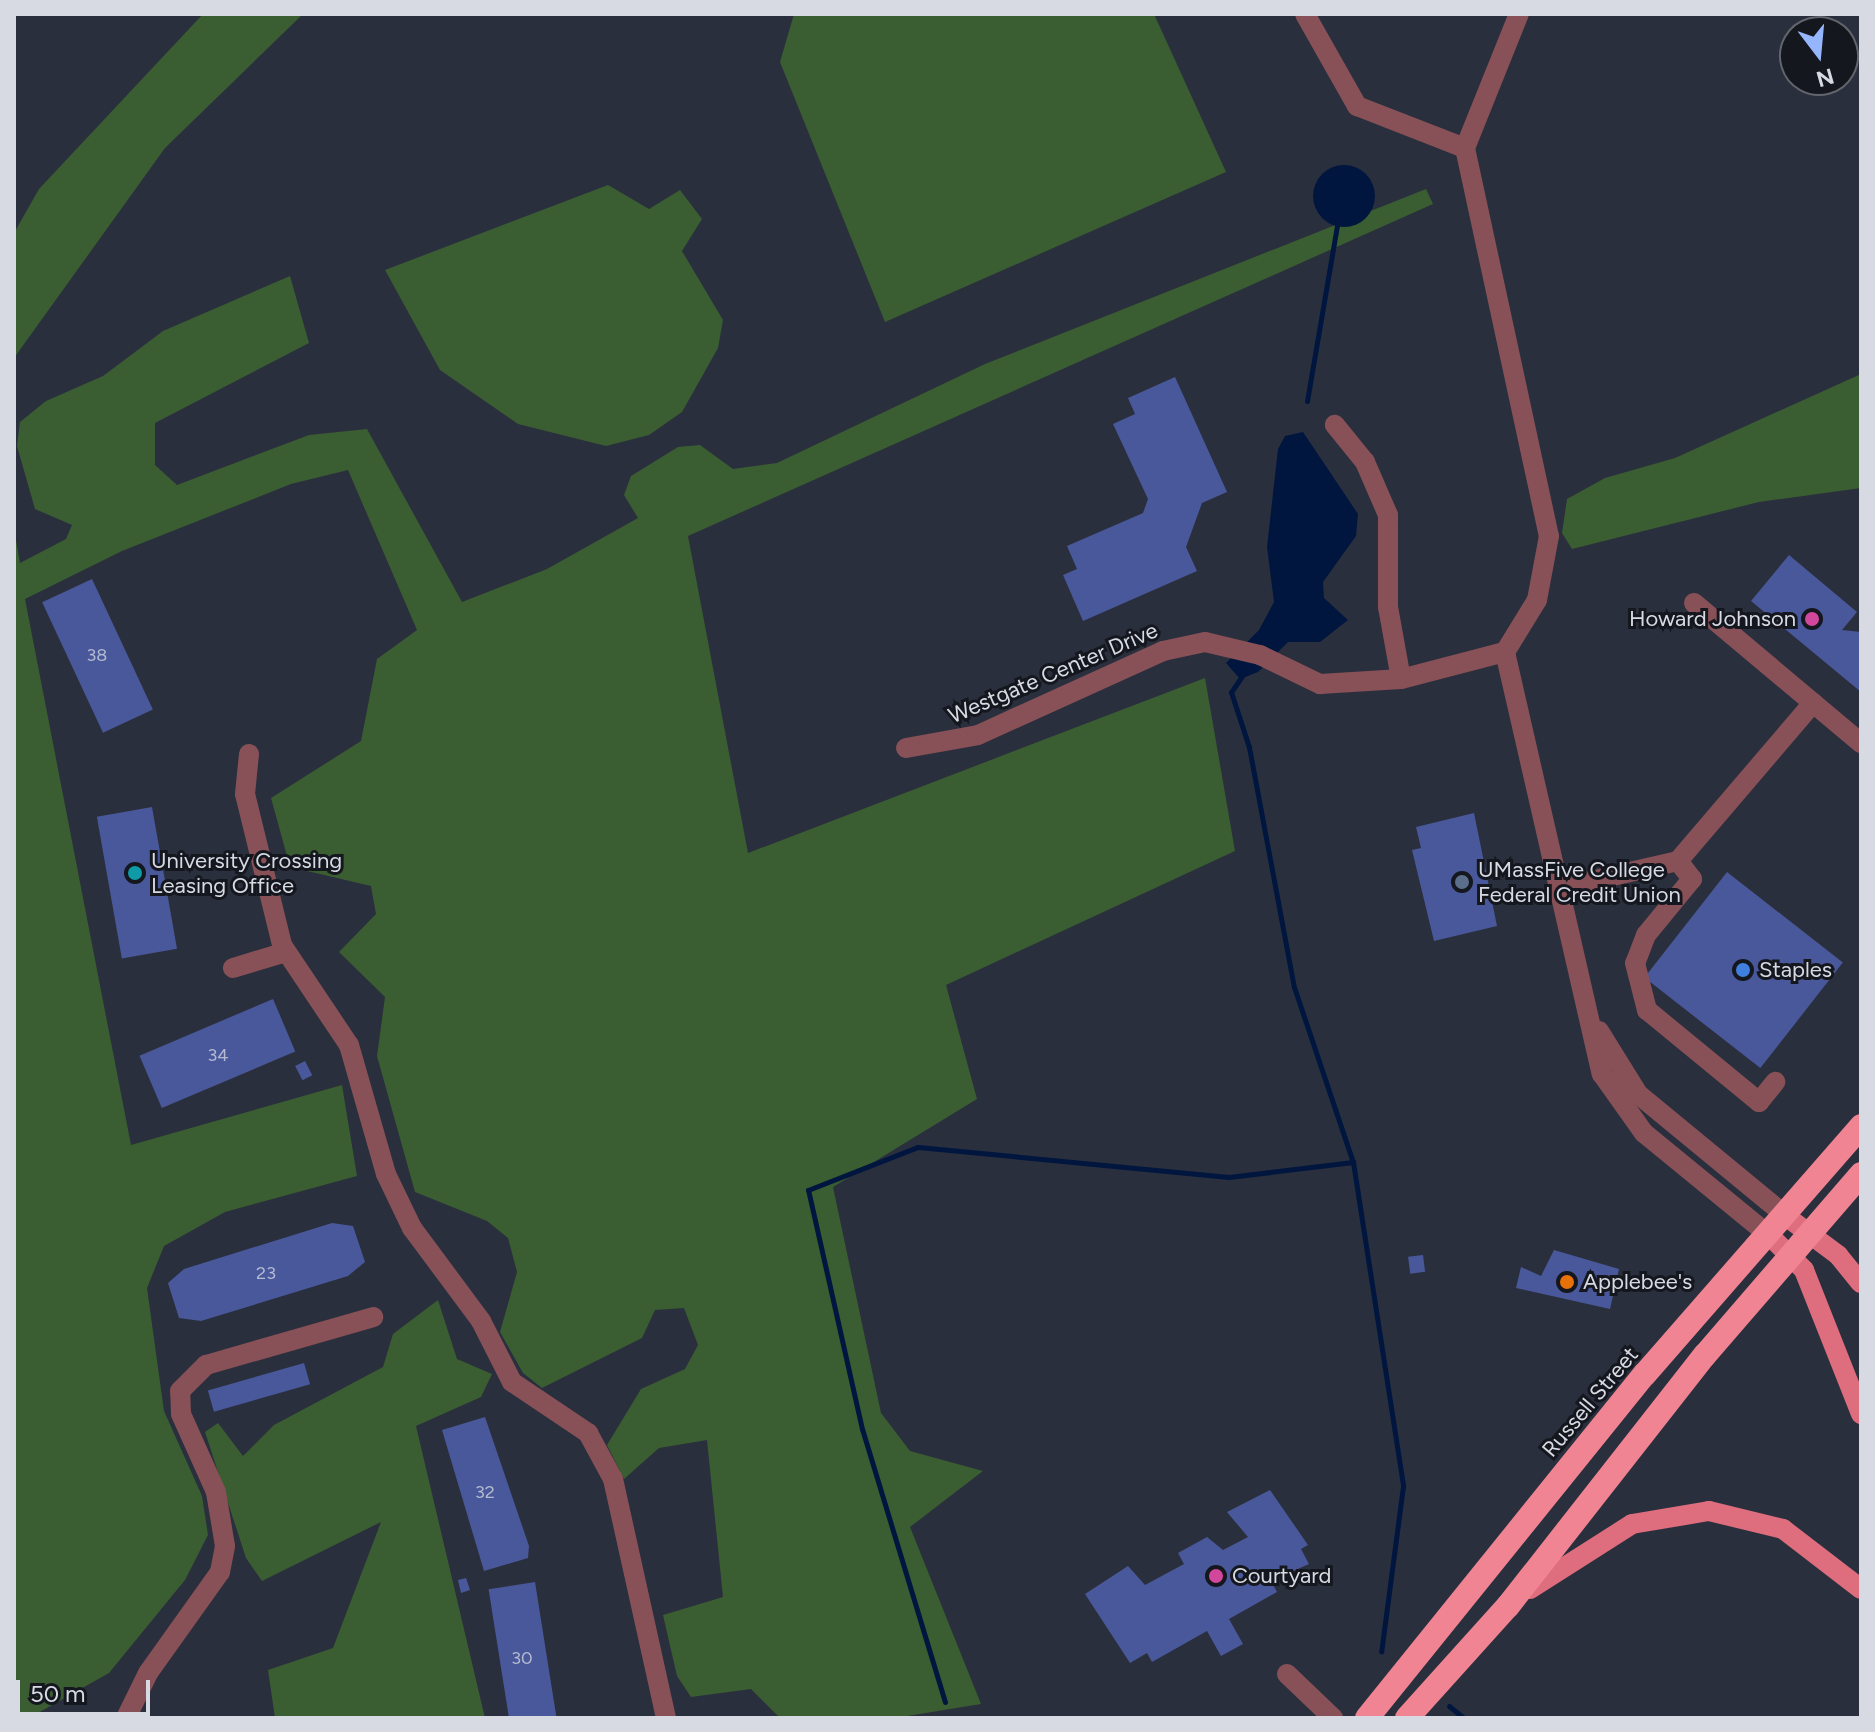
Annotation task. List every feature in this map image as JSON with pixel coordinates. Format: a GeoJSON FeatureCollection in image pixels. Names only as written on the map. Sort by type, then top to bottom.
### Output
{"type":"FeatureCollection","features":[{"type":"Feature","properties":{"kind":"highway","name":"Russell Street"},"geometry":{"type":"LineString","coordinates":[[1367,1718],[1645,1374],[1787,1217],[1861,1126]]}},
{"type":"Feature","properties":{"kind":"highway"},"geometry":{"type":"LineString","coordinates":[[1407,1718],[1508,1606],[1792,1254],[1861,1174]]}},
{"type":"Feature","properties":{"kind":"main road"},"geometry":{"type":"LineString","coordinates":[[1787,1217],[1861,1283]]}},
{"type":"Feature","properties":{"kind":"main road"},"geometry":{"type":"LineString","coordinates":[[1770,1236],[1792,1254],[1861,1414]]}},
{"type":"Feature","properties":{"kind":"main road"},"geometry":{"type":"LineString","coordinates":[[1508,1606],[1609,1534],[1682,1512],[1747,1516],[1783,1529],[1861,1589]]}},
{"type":"Feature","properties":{"kind":"street"},"geometry":{"type":"LineString","coordinates":[[1305,14],[1357,106],[1465,148]]}},
{"type":"Feature","properties":{"kind":"street"},"geometry":{"type":"LineString","coordinates":[[1519,14],[1465,148],[1549,536],[1537,600],[1505,652],[1556,889],[1602,1074],[1628,1114],[1695,1181],[1770,1236]]}},
{"type":"Feature","properties":{"kind":"street"},"geometry":{"type":"LineString","coordinates":[[1335,425],[1365,462],[1388,515],[1388,607],[1401,679]]}},
{"type":"Feature","properties":{"kind":"street"},"geometry":{"type":"LineString","coordinates":[[1694,603],[1861,743]]}},
{"type":"Feature","properties":{"kind":"street","name":"Westgate Center Drive"},"geometry":{"type":"LineString","coordinates":[[906,748],[978,735],[1163,651],[1230,646],[1339,687],[1401,679],[1505,652]]}},
{"type":"Feature","properties":{"kind":"street"},"geometry":{"type":"LineString","coordinates":[[1556,889],[1678,861],[1813,703]]}},
{"type":"Feature","properties":{"kind":"street"},"geometry":{"type":"LineString","coordinates":[[249,754],[245,794],[286,952],[349,1045],[369,1105],[386,1174],[412,1228],[481,1321],[512,1382],[588,1433],[613,1479],[666,1718]]}},
{"type":"Feature","properties":{"kind":"street"},"geometry":{"type":"LineString","coordinates":[[1678,861],[1692,879],[1646,935],[1635,963],[1647,1010],[1759,1102],[1775,1082]]}},
{"type":"Feature","properties":{"kind":"street"},"geometry":{"type":"LineString","coordinates":[[233,968],[286,952]]}},
{"type":"Feature","properties":{"kind":"street"},"geometry":{"type":"LineString","coordinates":[[1578,979],[1608,1051],[1638,1094],[1787,1217]]}},
{"type":"Feature","properties":{"kind":"street"},"geometry":{"type":"LineString","coordinates":[[126,1718],[148,1673],[220,1572],[225,1546],[220,1505],[181,1414],[180,1391],[206,1365],[373,1317]]}},
{"type":"Feature","properties":{"kind":"street"},"geometry":{"type":"LineString","coordinates":[[1287,1674],[1333,1718]]}},
{"type":"Feature","properties":{"kind":"green space"},"geometry":{"type":"Polygon","coordinates":[[[203,14],[303,14],[165,148],[14,358],[14,233],[39,189],[203,14]]]}},
{"type":"Feature","properties":{"kind":"green space"},"geometry":{"type":"Polygon","coordinates":[[[794,14],[1154,14],[1226,172],[885,322],[780,62],[794,14]]]}},
{"type":"Feature","properties":{"kind":"green space"},"geometry":{"type":"Polygon","coordinates":[[[608,185],[649,209],[680,190],[702,219],[682,251],[723,320],[718,348],[682,412],[649,435],[606,446],[518,424],[440,370],[385,270],[608,185]]]}},
{"type":"Feature","properties":{"kind":"green space"},"geometry":{"type":"Polygon","coordinates":[[[1426,189],[1433,204],[688,536],[748,853],[1205,678],[1235,851],[946,985],[977,1099],[833,1187],[881,1413],[910,1451],[983,1471],[910,1527],[981,1704],[895,1718],[780,1718],[751,1689],[691,1697],[677,1676],[663,1615],[723,1597],[707,1440],[659,1448],[624,1479],[607,1445],[641,1389],[685,1369],[698,1345],[684,1308],[655,1310],[642,1338],[542,1388],[523,1373],[500,1332],[517,1272],[508,1238],[487,1221],[415,1192],[377,1056],[385,997],[339,952],[376,914],[371,886],[290,867],[271,798],[361,741],[377,659],[417,630],[348,470],[291,484],[122,551],[25,599],[131,1145],[342,1085],[357,1176],[225,1212],[164,1246],[147,1288],[164,1411],[202,1496],[208,1535],[185,1580],[109,1673],[29,1718],[14,1718],[14,529],[20,563],[66,539],[72,525],[35,509],[17,446],[20,422],[46,401],[103,376],[163,331],[290,276],[309,343],[155,423],[155,465],[177,485],[309,435],[367,429],[462,602],[547,569],[638,518],[624,495],[631,476],[678,447],[700,445],[733,469],[777,463],[985,364],[1426,189]]]}},
{"type":"Feature","properties":{"kind":"green space"},"geometry":{"type":"Polygon","coordinates":[[[1861,374],[1861,488],[1759,502],[1572,549],[1562,533],[1567,499],[1605,478],[1675,458],[1861,374]]]}},
{"type":"Feature","properties":{"kind":"green space"},"geometry":{"type":"Polygon","coordinates":[[[438,1300],[457,1359],[492,1374],[481,1397],[416,1426],[485,1718],[275,1718],[268,1670],[333,1648],[381,1522],[262,1581],[246,1558],[205,1432],[218,1423],[243,1456],[274,1425],[383,1367],[393,1334],[438,1300]]]}},
{"type":"Feature","properties":{"kind":"water"},"geometry":{"type":"Polygon","coordinates":[[[1338,165],[1350,165],[1366,174],[1373,184],[1373,208],[1366,218],[1350,227],[1338,227],[1318,213],[1313,202],[1313,190],[1327,170],[1338,165]]]}},
{"type":"Feature","properties":{"kind":"water"},"geometry":{"type":"Polygon","coordinates":[[[1303,432],[1358,514],[1356,536],[1323,582],[1324,598],[1348,620],[1320,642],[1288,642],[1258,672],[1240,679],[1226,663],[1259,630],[1274,602],[1267,547],[1278,449],[1285,436],[1303,432]]]}},
{"type":"Feature","properties":{"kind":"building"},"geometry":{"type":"Polygon","coordinates":[[[1175,377],[1227,492],[1202,503],[1186,547],[1197,571],[1083,621],[1063,575],[1077,569],[1067,546],[1143,513],[1148,499],[1113,424],[1135,414],[1128,398],[1175,377]]]}},
{"type":"Feature","properties":{"kind":"building","name":"Howard Johnson"},"geometry":{"type":"Polygon","coordinates":[[[1789,555],[1857,612],[1842,630],[1861,632],[1861,692],[1751,601],[1789,555]]]}},
{"type":"Feature","properties":{"kind":"building"},"geometry":{"type":"Polygon","coordinates":[[[92,579],[153,710],[103,733],[42,602],[92,579]]]}},
{"type":"Feature","properties":{"kind":"building","name":"University Crossing Leasing Office"},"geometry":{"type":"Polygon","coordinates":[[[152,807],[177,949],[122,959],[97,817],[152,807]]]}},
{"type":"Feature","properties":{"kind":"building"},"geometry":{"type":"Polygon","coordinates":[[[1474,813],[1497,926],[1434,941],[1412,850],[1421,848],[1416,827],[1474,813]]]}},
{"type":"Feature","properties":{"kind":"building","name":"Staples"},"geometry":{"type":"Polygon","coordinates":[[[1727,872],[1843,963],[1760,1068],[1645,978],[1727,872]]]}},
{"type":"Feature","properties":{"kind":"building"},"geometry":{"type":"Polygon","coordinates":[[[273,999],[295,1051],[162,1108],[140,1056],[273,999]]]}},
{"type":"Feature","properties":{"kind":"building"},"geometry":{"type":"Polygon","coordinates":[[[305,1061],[312,1075],[302,1080],[295,1066],[305,1061]]]}},
{"type":"Feature","properties":{"kind":"building"},"geometry":{"type":"Polygon","coordinates":[[[332,1223],[353,1226],[365,1262],[348,1276],[201,1321],[179,1318],[168,1283],[184,1269],[332,1223]]]}},
{"type":"Feature","properties":{"kind":"building","name":"Applebee's"},"geometry":{"type":"Polygon","coordinates":[[[1554,1250],[1619,1269],[1610,1309],[1516,1288],[1521,1267],[1541,1276],[1554,1250]]]}},
{"type":"Feature","properties":{"kind":"building"},"geometry":{"type":"Polygon","coordinates":[[[1423,1255],[1425,1272],[1410,1274],[1408,1257],[1423,1255]]]}},
{"type":"Feature","properties":{"kind":"building"},"geometry":{"type":"Polygon","coordinates":[[[304,1363],[310,1384],[214,1412],[208,1391],[304,1363]]]}},
{"type":"Feature","properties":{"kind":"building"},"geometry":{"type":"Polygon","coordinates":[[[485,1417],[529,1546],[528,1558],[484,1571],[442,1430],[485,1417]]]}},
{"type":"Feature","properties":{"kind":"building","name":"Courtyard"},"geometry":{"type":"Polygon","coordinates":[[[1270,1490],[1308,1545],[1301,1549],[1309,1564],[1271,1581],[1277,1592],[1229,1619],[1243,1644],[1221,1656],[1207,1631],[1152,1662],[1147,1653],[1130,1663],[1085,1594],[1128,1566],[1145,1585],[1184,1564],[1178,1553],[1207,1537],[1223,1550],[1248,1537],[1227,1512],[1270,1490]]]}},
{"type":"Feature","properties":{"kind":"building"},"geometry":{"type":"Polygon","coordinates":[[[466,1578],[470,1590],[461,1593],[458,1580],[466,1578]]]}},
{"type":"Feature","properties":{"kind":"building"},"geometry":{"type":"Polygon","coordinates":[[[535,1582],[556,1717],[509,1718],[489,1589],[535,1582]]]}},
{"type":"Feature","properties":{"kind":"waterway"},"geometry":{"type":"LineString","coordinates":[[1307,401],[1338,220]]}},
{"type":"Feature","properties":{"kind":"waterway"},"geometry":{"type":"LineString","coordinates":[[1244,673],[1231,692],[1249,747],[1294,987],[1353,1162],[1403,1486],[1381,1652]]}},
{"type":"Feature","properties":{"kind":"waterway"},"geometry":{"type":"LineString","coordinates":[[945,1702],[862,1429],[808,1190],[918,1147],[1229,1177],[1353,1162]]}},
{"type":"Feature","properties":{"kind":"waterway"},"geometry":{"type":"LineString","coordinates":[[1449,1706],[1464,1718]]}},
{"type":"Feature","properties":{"kind":"place","name":"Howard Johnson"},"geometry":{"type":"Point","coordinates":[1812,619]}},
{"type":"Feature","properties":{"kind":"place","name":"University Crossing Leasing Office"},"geometry":{"type":"Point","coordinates":[135,873]}},
{"type":"Feature","properties":{"kind":"place","name":"UMassFive College Federal Credit Union"},"geometry":{"type":"Point","coordinates":[1462,882]}},
{"type":"Feature","properties":{"kind":"place","name":"Staples"},"geometry":{"type":"Point","coordinates":[1743,970]}},
{"type":"Feature","properties":{"kind":"place","name":"Applebee's"},"geometry":{"type":"Point","coordinates":[1567,1282]}},
{"type":"Feature","properties":{"kind":"place","name":"Courtyard"},"geometry":{"type":"Point","coordinates":[1216,1576]}}]}
